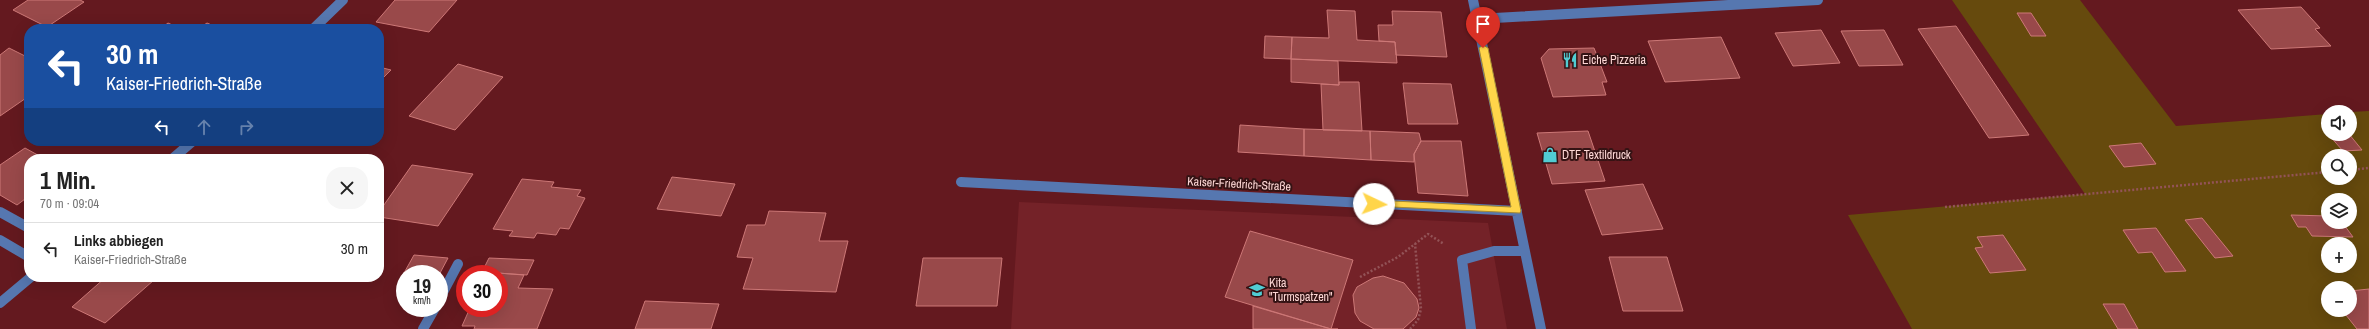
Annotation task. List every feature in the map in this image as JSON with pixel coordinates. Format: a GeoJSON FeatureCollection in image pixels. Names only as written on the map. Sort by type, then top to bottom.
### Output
{"type":"FeatureCollection","features":[{"type":"Feature","properties":{"kind":"street"},"geometry":{"type":"LineString","coordinates":[[318,24],[343,0]]}},
{"type":"Feature","properties":{"kind":"street"},"geometry":{"type":"LineString","coordinates":[[1473,0],[1542,329]]}},
{"type":"Feature","properties":{"kind":"street"},"geometry":{"type":"LineString","coordinates":[[1477,18],[1746,2],[1818,0]]}},
{"type":"Feature","properties":{"kind":"street"},"geometry":{"type":"LineString","coordinates":[[178,154],[187,146]]}},
{"type":"Feature","properties":{"kind":"street","name":"Kaiser-Friedrich-Straße"},"geometry":{"type":"LineString","coordinates":[[960,182],[1517,211]]}},
{"type":"Feature","properties":{"kind":"street"},"geometry":{"type":"LineString","coordinates":[[0,212],[24,225]]}},
{"type":"Feature","properties":{"kind":"street"},"geometry":{"type":"LineString","coordinates":[[0,240],[24,254]]}},
{"type":"Feature","properties":{"kind":"street"},"geometry":{"type":"LineString","coordinates":[[1471,329],[1462,260],[1494,251],[1525,251]]}},
{"type":"Feature","properties":{"kind":"street"},"geometry":{"type":"LineString","coordinates":[[448,283],[458,264]]}},
{"type":"Feature","properties":{"kind":"street"},"geometry":{"type":"LineString","coordinates":[[0,303],[25,282]]}},
{"type":"Feature","properties":{"kind":"street"},"geometry":{"type":"LineString","coordinates":[[424,329],[430,317]]}},
{"type":"Feature","properties":{"kind":"path"},"geometry":{"type":"LineString","coordinates":[[2357,169],[2369,168]]}},
{"type":"Feature","properties":{"kind":"path"},"geometry":{"type":"LineString","coordinates":[[1945,207],[2321,173]]}},
{"type":"Feature","properties":{"kind":"path"},"geometry":{"type":"LineString","coordinates":[[1360,277],[1398,257],[1428,234],[1468,259]]}},
{"type":"Feature","properties":{"kind":"path"},"geometry":{"type":"LineString","coordinates":[[1410,329],[1418,320],[1420,309],[1415,244]]}},
{"type":"Feature","properties":{"kind":"shaded area"},"geometry":{"type":"Polygon","coordinates":[[[1952,0],[2080,0],[2176,126],[2321,115],[2321,141],[2357,141],[2357,112],[2369,111],[2369,329],[1912,329],[1848,215],[2085,194],[1952,0]]]}},
{"type":"Feature","properties":{"kind":"shaded area","name":"Kita \"Turmspatzen\""},"geometry":{"type":"Polygon","coordinates":[[[1019,202],[1488,223],[1507,329],[1011,329],[1019,202]]]}},
{"type":"Feature","properties":{"kind":"building"},"geometry":{"type":"Polygon","coordinates":[[[28,0],[80,0],[84,2],[51,24],[41,24],[13,10],[28,0]]]}},
{"type":"Feature","properties":{"kind":"building"},"geometry":{"type":"Polygon","coordinates":[[[395,0],[457,0],[429,32],[376,22],[395,0]]]}},
{"type":"Feature","properties":{"kind":"building"},"geometry":{"type":"Polygon","coordinates":[[[2301,7],[2320,28],[2315,29],[2331,46],[2271,49],[2238,10],[2301,7]]]}},
{"type":"Feature","properties":{"kind":"building"},"geometry":{"type":"Polygon","coordinates":[[[1327,10],[1355,11],[1357,40],[1395,42],[1397,63],[1291,59],[1292,37],[1329,38],[1327,10]]]}},
{"type":"Feature","properties":{"kind":"building"},"geometry":{"type":"Polygon","coordinates":[[[1392,11],[1441,12],[1447,57],[1396,55],[1395,42],[1379,41],[1378,25],[1393,25],[1392,11]]]}},
{"type":"Feature","properties":{"kind":"building"},"geometry":{"type":"Polygon","coordinates":[[[2017,13],[2031,13],[2046,36],[2031,36],[2017,13]]]}},
{"type":"Feature","properties":{"kind":"building"},"geometry":{"type":"Polygon","coordinates":[[[1956,26],[2029,135],[1989,138],[1918,29],[1956,26]]]}},
{"type":"Feature","properties":{"kind":"building"},"geometry":{"type":"Polygon","coordinates":[[[1821,30],[1840,63],[1793,66],[1775,33],[1821,30]]]}},
{"type":"Feature","properties":{"kind":"building"},"geometry":{"type":"Polygon","coordinates":[[[1884,30],[1903,65],[1859,66],[1841,31],[1884,30]]]}},
{"type":"Feature","properties":{"kind":"building"},"geometry":{"type":"Polygon","coordinates":[[[1265,36],[1292,37],[1291,59],[1264,58],[1265,36]]]}},
{"type":"Feature","properties":{"kind":"building"},"geometry":{"type":"Polygon","coordinates":[[[1721,37],[1740,78],[1665,82],[1648,41],[1721,37]]]}},
{"type":"Feature","properties":{"kind":"building"},"geometry":{"type":"Polygon","coordinates":[[[9,48],[24,56],[24,99],[0,116],[0,55],[9,48]]]}},
{"type":"Feature","properties":{"kind":"building"},"geometry":{"type":"Polygon","coordinates":[[[1594,48],[1607,82],[1602,82],[1606,95],[1553,97],[1541,58],[1549,49],[1594,48]]]}},
{"type":"Feature","properties":{"kind":"building"},"geometry":{"type":"Polygon","coordinates":[[[1291,59],[1338,61],[1339,85],[1291,82],[1291,59]]]}},
{"type":"Feature","properties":{"kind":"building"},"geometry":{"type":"Polygon","coordinates":[[[458,64],[503,77],[455,130],[409,116],[458,64]]]}},
{"type":"Feature","properties":{"kind":"building"},"geometry":{"type":"Polygon","coordinates":[[[384,68],[391,70],[384,77],[384,68]]]}},
{"type":"Feature","properties":{"kind":"building"},"geometry":{"type":"Polygon","coordinates":[[[1339,82],[1359,82],[1362,131],[1323,130],[1321,84],[1339,85],[1339,82]]]}},
{"type":"Feature","properties":{"kind":"building"},"geometry":{"type":"Polygon","coordinates":[[[1403,83],[1451,84],[1458,124],[1408,124],[1403,83]]]}},
{"type":"Feature","properties":{"kind":"building"},"geometry":{"type":"Polygon","coordinates":[[[1240,125],[1304,129],[1304,156],[1238,152],[1240,125]]]}},
{"type":"Feature","properties":{"kind":"building"},"geometry":{"type":"Polygon","coordinates":[[[1304,129],[1370,131],[1371,160],[1304,156],[1304,129]]]}},
{"type":"Feature","properties":{"kind":"building"},"geometry":{"type":"Polygon","coordinates":[[[1370,131],[1419,133],[1421,141],[1414,154],[1414,162],[1371,160],[1370,131]]]}},
{"type":"Feature","properties":{"kind":"building"},"geometry":{"type":"Polygon","coordinates":[[[1588,131],[1605,181],[1552,184],[1537,133],[1588,131]]]}},
{"type":"Feature","properties":{"kind":"building"},"geometry":{"type":"Polygon","coordinates":[[[1421,141],[1461,141],[1468,196],[1418,193],[1414,154],[1421,141]]]}},
{"type":"Feature","properties":{"kind":"building"},"geometry":{"type":"Polygon","coordinates":[[[2334,141],[2355,141],[2362,150],[2357,150],[2357,149],[2341,149],[2334,141]]]}},
{"type":"Feature","properties":{"kind":"building"},"geometry":{"type":"Polygon","coordinates":[[[2141,143],[2156,164],[2124,167],[2109,146],[2141,143]]]}},
{"type":"Feature","properties":{"kind":"building"},"geometry":{"type":"Polygon","coordinates":[[[25,148],[36,154],[24,154],[24,200],[17,205],[0,195],[0,165],[25,148]]]}},
{"type":"Feature","properties":{"kind":"building"},"geometry":{"type":"Polygon","coordinates":[[[412,165],[473,174],[438,226],[384,218],[384,205],[412,165]]]}},
{"type":"Feature","properties":{"kind":"building"},"geometry":{"type":"Polygon","coordinates":[[[672,177],[735,184],[721,216],[657,209],[672,177]]]}},
{"type":"Feature","properties":{"kind":"building"},"geometry":{"type":"Polygon","coordinates":[[[522,179],[554,182],[551,187],[581,190],[577,196],[585,198],[569,229],[560,228],[556,235],[537,233],[534,238],[509,236],[513,231],[493,229],[522,179]]]}},
{"type":"Feature","properties":{"kind":"building"},"geometry":{"type":"Polygon","coordinates":[[[1643,184],[1663,229],[1602,235],[1585,190],[1643,184]]]}},
{"type":"Feature","properties":{"kind":"building"},"geometry":{"type":"Polygon","coordinates":[[[769,211],[826,213],[819,241],[848,241],[836,292],[743,289],[753,258],[737,257],[747,225],[765,225],[769,211]]]}},
{"type":"Feature","properties":{"kind":"building"},"geometry":{"type":"Polygon","coordinates":[[[2291,215],[2321,216],[2321,229],[2347,229],[2353,237],[2312,236],[2306,227],[2298,227],[2291,215]]]}},
{"type":"Feature","properties":{"kind":"building"},"geometry":{"type":"Polygon","coordinates":[[[2202,218],[2233,256],[2215,258],[2185,220],[2202,218]]]}},
{"type":"Feature","properties":{"kind":"building"},"geometry":{"type":"Polygon","coordinates":[[[2156,228],[2186,271],[2165,272],[2152,252],[2138,253],[2123,230],[2156,228]]]}},
{"type":"Feature","properties":{"kind":"building"},"geometry":{"type":"Polygon","coordinates":[[[1250,231],[1353,260],[1331,329],[1225,297],[1250,231]]]}},
{"type":"Feature","properties":{"kind":"building"},"geometry":{"type":"Polygon","coordinates":[[[2003,235],[2026,270],[1990,273],[1975,248],[1983,247],[1977,237],[2003,235]]]}},
{"type":"Feature","properties":{"kind":"building"},"geometry":{"type":"Polygon","coordinates":[[[414,255],[448,258],[444,265],[408,265],[414,255]]]}},
{"type":"Feature","properties":{"kind":"building"},"geometry":{"type":"Polygon","coordinates":[[[1609,257],[1667,257],[1683,311],[1623,311],[1609,257]]]}},
{"type":"Feature","properties":{"kind":"building"},"geometry":{"type":"Polygon","coordinates":[[[489,258],[534,260],[527,275],[508,274],[508,265],[486,265],[489,258]]]}},
{"type":"Feature","properties":{"kind":"building"},"geometry":{"type":"Polygon","coordinates":[[[923,258],[1002,258],[997,306],[916,306],[923,258]]]}},
{"type":"Feature","properties":{"kind":"building"},"geometry":{"type":"Polygon","coordinates":[[[508,274],[524,275],[518,288],[553,289],[537,329],[474,329],[475,326],[462,326],[466,317],[508,317],[508,274]]]}},
{"type":"Feature","properties":{"kind":"building"},"geometry":{"type":"Polygon","coordinates":[[[1383,276],[1404,283],[1417,299],[1419,308],[1416,317],[1403,329],[1374,329],[1360,321],[1355,313],[1353,295],[1357,287],[1373,278],[1383,276]]]}},
{"type":"Feature","properties":{"kind":"building"},"geometry":{"type":"Polygon","coordinates":[[[100,282],[152,282],[105,323],[72,307],[100,282]]]}},
{"type":"Feature","properties":{"kind":"building"},"geometry":{"type":"Polygon","coordinates":[[[2369,289],[2369,329],[2357,329],[2348,317],[2357,317],[2357,290],[2369,289]]]}},
{"type":"Feature","properties":{"kind":"building"},"geometry":{"type":"Polygon","coordinates":[[[645,301],[719,304],[711,329],[635,329],[645,301]]]}},
{"type":"Feature","properties":{"kind":"building"},"geometry":{"type":"Polygon","coordinates":[[[2103,304],[2124,304],[2138,329],[2118,329],[2103,304]]]}},
{"type":"Feature","properties":{"kind":"building"},"geometry":{"type":"Polygon","coordinates":[[[1253,306],[1331,329],[1253,329],[1253,306]]]}},
{"type":"Feature","properties":{"kind":"place","name":"Eiche Pizzeria"},"geometry":{"type":"Point","coordinates":[1570,60]}},
{"type":"Feature","properties":{"kind":"place","name":"DTF Textildruck"},"geometry":{"type":"Point","coordinates":[1550,155]}},
{"type":"Feature","properties":{"kind":"place","name":"Kita \"Turmspatzen\""},"geometry":{"type":"Point","coordinates":[1257,290]}},
{"type":"Feature","properties":{"kind":"route"},"geometry":{"type":"LineString","coordinates":[[1374,204],[1517,211],[1483,48]]}}]}
